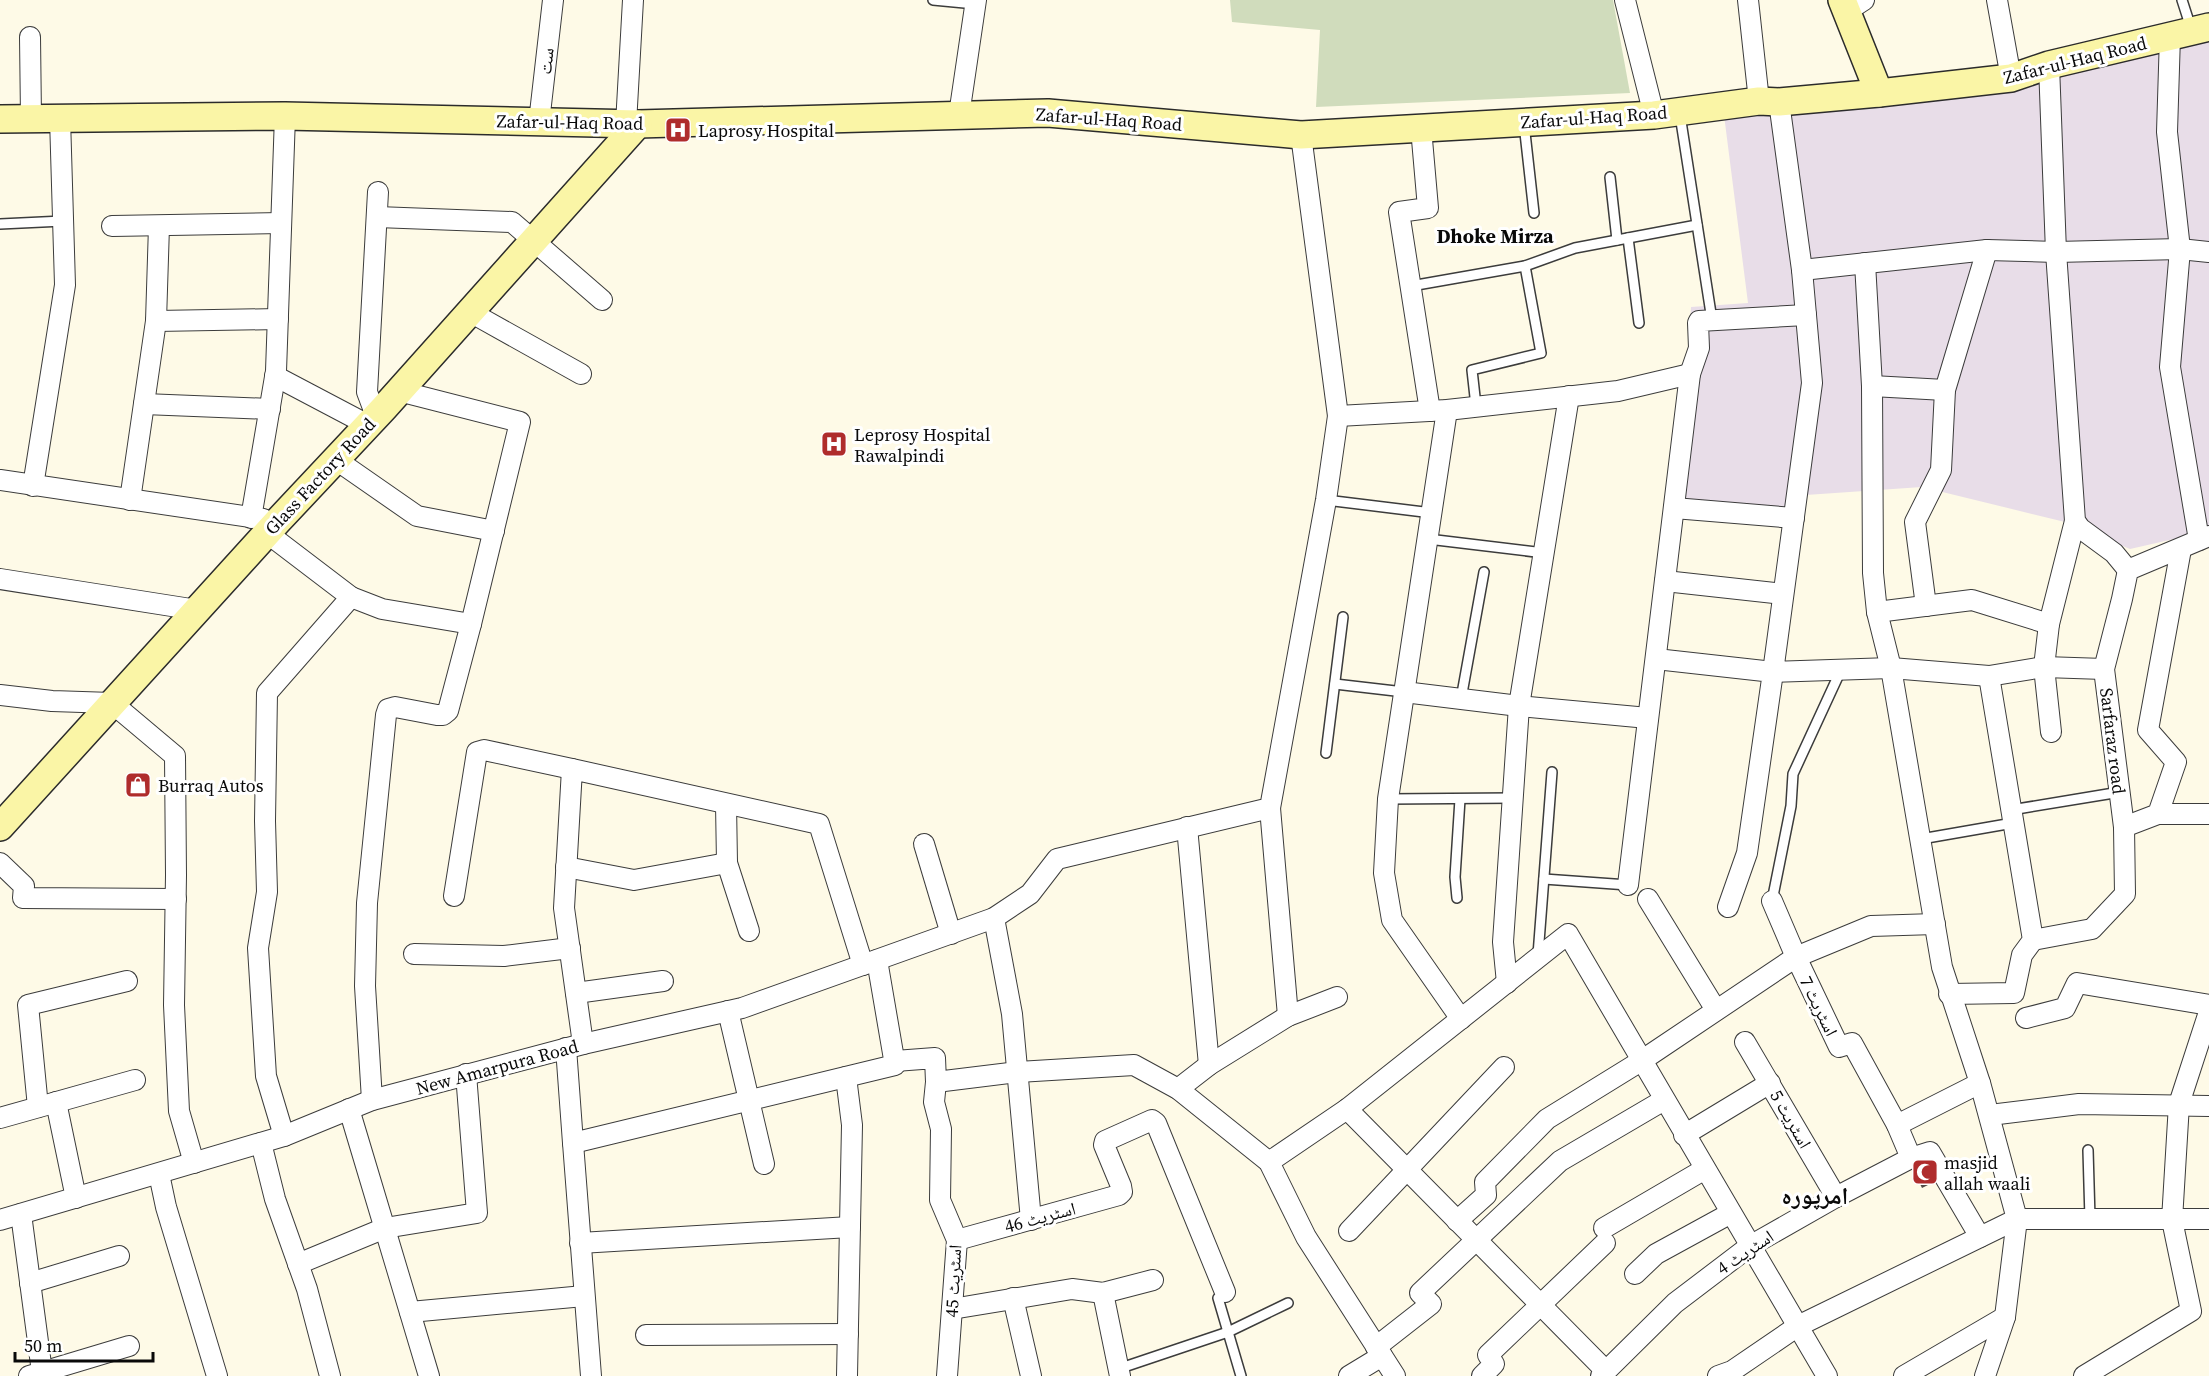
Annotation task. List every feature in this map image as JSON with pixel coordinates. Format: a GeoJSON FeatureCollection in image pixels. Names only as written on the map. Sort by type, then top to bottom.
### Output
{"type":"FeatureCollection","features":[{"type":"Feature","properties":{"kind":"street","name":"ست"},"geometry":{"type":"LineString","coordinates":[[539,122],[553,0]]}},
{"type":"Feature","properties":{"kind":"street"},"geometry":{"type":"LineString","coordinates":[[632,124],[633,0]]}},
{"type":"Feature","properties":{"kind":"street"},"geometry":{"type":"LineString","coordinates":[[1625,0],[1667,113]]}},
{"type":"Feature","properties":{"kind":"street"},"geometry":{"type":"LineString","coordinates":[[1728,908],[1747,853],[1812,382],[1802,270],[1748,0]]}},
{"type":"Feature","properties":{"kind":"street"},"geometry":{"type":"LineString","coordinates":[[1996,0],[2011,78]]}},
{"type":"Feature","properties":{"kind":"street"},"geometry":{"type":"LineString","coordinates":[[959,115],[976,2]]}},
{"type":"Feature","properties":{"kind":"street"},"geometry":{"type":"LineString","coordinates":[[1851,4],[1879,93]]}},
{"type":"Feature","properties":{"kind":"street","name":"Zafar-ul-Haq Road"},"geometry":{"type":"LineString","coordinates":[[0,119],[285,116],[632,124],[1048,113],[1301,135],[1667,113],[2011,78],[2049,65],[2191,32]]}},
{"type":"Feature","properties":{"kind":"street"},"geometry":{"type":"LineString","coordinates":[[2075,521],[2080,528],[2114,553],[2128,570],[2204,538],[2170,367],[2180,249],[2167,132],[2191,32]]}},
{"type":"Feature","properties":{"kind":"street"},"geometry":{"type":"LineString","coordinates":[[30,37],[31,118]]}},
{"type":"Feature","properties":{"kind":"street"},"geometry":{"type":"LineString","coordinates":[[2049,65],[2056,252],[2075,521],[2049,624],[2044,667],[2051,732]]}},
{"type":"Feature","properties":{"kind":"street"},"geometry":{"type":"LineString","coordinates":[[265,524],[270,409],[275,376],[278,319],[285,116]]}},
{"type":"Feature","properties":{"kind":"street"},"geometry":{"type":"LineString","coordinates":[[33,486],[65,285],[60,118]]}},
{"type":"Feature","properties":{"kind":"street","name":"Glass Factory Road"},"geometry":{"type":"LineString","coordinates":[[1,825],[197,610],[265,524],[336,459],[399,391],[533,242],[632,124]]}},
{"type":"Feature","properties":{"kind":"street"},"geometry":{"type":"LineString","coordinates":[[1421,128],[1428,208],[1399,212],[1411,286],[1439,410],[1432,513],[1388,799],[1384,873],[1392,920],[1461,1018]]}},
{"type":"Feature","properties":{"kind":"street"},"geometry":{"type":"LineString","coordinates":[[1288,1016],[1270,808],[1326,500],[1338,416],[1301,135]]}},
{"type":"Feature","properties":{"kind":"street"},"geometry":{"type":"LineString","coordinates":[[372,420],[367,392],[378,192]]}},
{"type":"Feature","properties":{"kind":"street"},"geometry":{"type":"LineString","coordinates":[[377,217],[512,222],[602,300]]}},
{"type":"Feature","properties":{"kind":"street"},"geometry":{"type":"LineString","coordinates":[[112,226],[281,224]]}},
{"type":"Feature","properties":{"kind":"street"},"geometry":{"type":"LineString","coordinates":[[130,500],[156,321],[159,226]]}},
{"type":"Feature","properties":{"kind":"street"},"geometry":{"type":"LineString","coordinates":[[1802,270],[1987,250],[2056,252],[2180,249],[2209,252]]}},
{"type":"Feature","properties":{"kind":"street"},"geometry":{"type":"LineString","coordinates":[[1926,606],[1915,522],[1941,470],[1945,390],[1987,250]]}},
{"type":"Feature","properties":{"kind":"street"},"geometry":{"type":"LineString","coordinates":[[1865,263],[1872,386],[1873,573],[1877,612],[1891,668],[1942,967],[1990,1115],[2017,1219],[2005,1317],[1985,1376]]}},
{"type":"Feature","properties":{"kind":"street"},"geometry":{"type":"LineString","coordinates":[[470,312],[581,374]]}},
{"type":"Feature","properties":{"kind":"street"},"geometry":{"type":"LineString","coordinates":[[1628,885],[1690,374],[1699,348],[1698,323],[1806,315]]}},
{"type":"Feature","properties":{"kind":"street"},"geometry":{"type":"LineString","coordinates":[[156,321],[278,319]]}},
{"type":"Feature","properties":{"kind":"street"},"geometry":{"type":"LineString","coordinates":[[1338,416],[1439,410],[1618,391],[1690,374]]}},
{"type":"Feature","properties":{"kind":"street"},"geometry":{"type":"LineString","coordinates":[[275,376],[372,420]]}},
{"type":"Feature","properties":{"kind":"street"},"geometry":{"type":"LineString","coordinates":[[1872,386],[1945,390]]}},
{"type":"Feature","properties":{"kind":"street"},"geometry":{"type":"LineString","coordinates":[[372,1100],[365,986],[367,903],[386,716],[388,709],[395,707],[437,715],[444,715],[448,711],[520,422],[399,391]]}},
{"type":"Feature","properties":{"kind":"street"},"geometry":{"type":"LineString","coordinates":[[1507,982],[1503,942],[1519,706],[1569,396]]}},
{"type":"Feature","properties":{"kind":"street"},"geometry":{"type":"LineString","coordinates":[[144,404],[270,409]]}},
{"type":"Feature","properties":{"kind":"street"},"geometry":{"type":"LineString","coordinates":[[336,459],[417,516],[494,531]]}},
{"type":"Feature","properties":{"kind":"street"},"geometry":{"type":"LineString","coordinates":[[0,480],[265,524],[351,597],[382,609],[471,624]]}},
{"type":"Feature","properties":{"kind":"street"},"geometry":{"type":"LineString","coordinates":[[1674,508],[1794,518]]}},
{"type":"Feature","properties":{"kind":"street"},"geometry":{"type":"LineString","coordinates":[[2157,814],[2176,762],[2148,730],[2181,549]]}},
{"type":"Feature","properties":{"kind":"street","name":"Sarfaraz road"},"geometry":{"type":"LineString","coordinates":[[2033,940],[2092,929],[2125,894],[2124,827],[2104,669],[2128,570]]}},
{"type":"Feature","properties":{"kind":"street"},"geometry":{"type":"LineString","coordinates":[[0,579],[197,610]]}},
{"type":"Feature","properties":{"kind":"street"},"geometry":{"type":"LineString","coordinates":[[1665,581],[1783,594]]}},
{"type":"Feature","properties":{"kind":"street"},"geometry":{"type":"LineString","coordinates":[[284,1136],[266,1076],[258,948],[267,892],[265,821],[267,693],[351,597]]}},
{"type":"Feature","properties":{"kind":"street"},"geometry":{"type":"LineString","coordinates":[[1877,612],[1972,600],[2049,624]]}},
{"type":"Feature","properties":{"kind":"street"},"geometry":{"type":"LineString","coordinates":[[1656,659],[1773,672],[1891,668],[1989,676],[2044,667],[2104,669]]}},
{"type":"Feature","properties":{"kind":"street"},"geometry":{"type":"LineString","coordinates":[[1949,994],[2014,993],[2022,955],[2033,940],[1989,676]]}},
{"type":"Feature","properties":{"kind":"street"},"geometry":{"type":"LineString","coordinates":[[1404,692],[1648,718]]}},
{"type":"Feature","properties":{"kind":"street"},"geometry":{"type":"LineString","coordinates":[[0,695],[52,701],[112,703],[175,756],[174,1005],[179,1111],[194,1163]]}},
{"type":"Feature","properties":{"kind":"street"},"geometry":{"type":"LineString","coordinates":[[454,896],[477,752],[484,750],[819,824],[870,962],[895,1065],[573,1143]]}},
{"type":"Feature","properties":{"kind":"street"},"geometry":{"type":"LineString","coordinates":[[572,769],[564,908],[576,993],[573,1143],[591,1376]]}},
{"type":"Feature","properties":{"kind":"street"},"geometry":{"type":"LineString","coordinates":[[726,804],[727,863],[749,931]]}},
{"type":"Feature","properties":{"kind":"street","name":"New Amarpura Road"},"geometry":{"type":"LineString","coordinates":[[0,1220],[284,1136],[372,1100],[574,1046],[742,1008],[994,918],[1030,894],[1057,859],[1270,808]]}},
{"type":"Feature","properties":{"kind":"street"},"geometry":{"type":"LineString","coordinates":[[2124,827],[2157,814],[2209,814]]}},
{"type":"Feature","properties":{"kind":"street"},"geometry":{"type":"LineString","coordinates":[[1187,827],[1209,1065]]}},
{"type":"Feature","properties":{"kind":"street"},"geometry":{"type":"LineString","coordinates":[[924,844],[951,934]]}},
{"type":"Feature","properties":{"kind":"street"},"geometry":{"type":"LineString","coordinates":[[566,867],[634,880],[727,863]]}},
{"type":"Feature","properties":{"kind":"street"},"geometry":{"type":"LineString","coordinates":[[0,864],[24,886],[23,898],[176,899]]}},
{"type":"Feature","properties":{"kind":"street"},"geometry":{"type":"LineString","coordinates":[[1648,899],[1716,1010]]}},
{"type":"Feature","properties":{"kind":"street","name":"اسٹریٹ 7"},"geometry":{"type":"LineString","coordinates":[[1772,901],[1839,1047],[1852,1043],[1897,1125],[1911,1158]]}},
{"type":"Feature","properties":{"kind":"street"},"geometry":{"type":"LineString","coordinates":[[994,918],[1011,1014],[1031,1220]]}},
{"type":"Feature","properties":{"kind":"street"},"geometry":{"type":"LineString","coordinates":[[1457,1221],[1486,1195],[1485,1182],[1547,1119],[1641,1061],[1796,957],[1871,926],[1935,924]]}},
{"type":"Feature","properties":{"kind":"street"},"geometry":{"type":"LineString","coordinates":[[1269,1162],[1347,1109],[1568,934],[1827,1376]]}},
{"type":"Feature","properties":{"kind":"street"},"geometry":{"type":"LineString","coordinates":[[414,954],[504,956],[570,948]]}},
{"type":"Feature","properties":{"kind":"street"},"geometry":{"type":"LineString","coordinates":[[76,1198],[47,1105],[28,1005],[127,981]]}},
{"type":"Feature","properties":{"kind":"street"},"geometry":{"type":"LineString","coordinates":[[576,993],[663,981]]}},
{"type":"Feature","properties":{"kind":"street"},"geometry":{"type":"LineString","coordinates":[[2026,1018],[2065,1008],[2077,983],[2209,1005]]}},
{"type":"Feature","properties":{"kind":"street"},"geometry":{"type":"LineString","coordinates":[[1178,1089],[1209,1065],[1288,1016],[1337,997]]}},
{"type":"Feature","properties":{"kind":"street"},"geometry":{"type":"LineString","coordinates":[[729,1011],[764,1164]]}},
{"type":"Feature","properties":{"kind":"street"},"geometry":{"type":"LineString","coordinates":[[2084,1376],[2191,1311],[2172,1220],[2180,1104],[2209,1012]]}},
{"type":"Feature","properties":{"kind":"street","name":"اسٹریٹ 5"},"geometry":{"type":"LineString","coordinates":[[1745,1042],[1836,1197]]}},
{"type":"Feature","properties":{"kind":"street","name":"اسٹریٹ 45"},"geometry":{"type":"LineString","coordinates":[[895,1061],[935,1058],[934,1102],[941,1129],[940,1200],[957,1239],[947,1376]]}},
{"type":"Feature","properties":{"kind":"street"},"geometry":{"type":"LineString","coordinates":[[936,1082],[1018,1072],[1134,1065],[1178,1089],[1269,1162],[1306,1237],[1395,1376]]}},
{"type":"Feature","properties":{"kind":"street"},"geometry":{"type":"LineString","coordinates":[[1349,1231],[1504,1067]]}},
{"type":"Feature","properties":{"kind":"street"},"geometry":{"type":"LineString","coordinates":[[298,1264],[385,1228],[477,1213],[466,1074]]}},
{"type":"Feature","properties":{"kind":"street"},"geometry":{"type":"LineString","coordinates":[[846,1077],[852,1125],[847,1376]]}},
{"type":"Feature","properties":{"kind":"street"},"geometry":{"type":"LineString","coordinates":[[0,1118],[135,1080]]}},
{"type":"Feature","properties":{"kind":"street"},"geometry":{"type":"LineString","coordinates":[[1684,1135],[1770,1083]]}},
{"type":"Feature","properties":{"kind":"street"},"geometry":{"type":"LineString","coordinates":[[1897,1125],[1980,1083]]}},
{"type":"Feature","properties":{"kind":"street"},"geometry":{"type":"LineString","coordinates":[[1350,1376],[1431,1304],[1420,1293],[1560,1161],[1664,1100]]}},
{"type":"Feature","properties":{"kind":"street"},"geometry":{"type":"LineString","coordinates":[[1990,1115],[2079,1104],[2209,1106]]}},
{"type":"Feature","properties":{"kind":"street"},"geometry":{"type":"LineString","coordinates":[[350,1109],[429,1376]]}},
{"type":"Feature","properties":{"kind":"street"},"geometry":{"type":"LineString","coordinates":[[1347,1109],[1540,1304],[1603,1373]]}},
{"type":"Feature","properties":{"kind":"street","name":"اسٹریٹ 46"},"geometry":{"type":"LineString","coordinates":[[957,1239],[1119,1196],[1122,1192],[1104,1145],[1105,1141],[1152,1120],[1156,1123],[1222,1295]]}},
{"type":"Feature","properties":{"kind":"street"},"geometry":{"type":"LineString","coordinates":[[261,1143],[275,1199],[307,1288],[330,1376]]}},
{"type":"Feature","properties":{"kind":"street"},"geometry":{"type":"LineString","coordinates":[[1911,1158],[1930,1152],[1980,1237]]}},
{"type":"Feature","properties":{"kind":"street","name":"اسٹریٹ 4"},"geometry":{"type":"LineString","coordinates":[[1603,1373],[1675,1303],[1750,1246],[1911,1158]]}},
{"type":"Feature","properties":{"kind":"street"},"geometry":{"type":"LineString","coordinates":[[1482,1376],[1494,1364],[1488,1355],[1605,1236],[1705,1170]]}},
{"type":"Feature","properties":{"kind":"street"},"geometry":{"type":"LineString","coordinates":[[159,1174],[166,1207],[217,1376]]}},
{"type":"Feature","properties":{"kind":"street"},"geometry":{"type":"LineString","coordinates":[[1635,1274],[1656,1254],[1731,1213]]}},
{"type":"Feature","properties":{"kind":"street"},"geometry":{"type":"LineString","coordinates":[[21,1214],[30,1283],[36,1374],[64,1371],[129,1346]]}},
{"type":"Feature","properties":{"kind":"street"},"geometry":{"type":"LineString","coordinates":[[1718,1376],[1732,1371],[1798,1326],[2017,1219],[2209,1219]]}},
{"type":"Feature","properties":{"kind":"street"},"geometry":{"type":"LineString","coordinates":[[580,1242],[850,1227]]}},
{"type":"Feature","properties":{"kind":"street"},"geometry":{"type":"LineString","coordinates":[[30,1283],[119,1256]]}},
{"type":"Feature","properties":{"kind":"street"},"geometry":{"type":"LineString","coordinates":[[952,1309],[1072,1289],[1103,1293],[1153,1280]]}},
{"type":"Feature","properties":{"kind":"street"},"geometry":{"type":"LineString","coordinates":[[1103,1293],[1119,1373]]}},
{"type":"Feature","properties":{"kind":"street"},"geometry":{"type":"LineString","coordinates":[[410,1312],[585,1296]]}},
{"type":"Feature","properties":{"kind":"street"},"geometry":{"type":"LineString","coordinates":[[1013,1298],[1031,1376]]}},
{"type":"Feature","properties":{"kind":"street"},"geometry":{"type":"LineString","coordinates":[[1904,1376],[2005,1317]]}},
{"type":"Feature","properties":{"kind":"street"},"geometry":{"type":"LineString","coordinates":[[646,1335],[848,1334]]}},
{"type":"Feature","properties":{"kind":"lane"},"geometry":{"type":"LineString","coordinates":[[933,0],[976,2]]}},
{"type":"Feature","properties":{"kind":"lane"},"geometry":{"type":"LineString","coordinates":[[2182,0],[2191,32]]}},
{"type":"Feature","properties":{"kind":"lane"},"geometry":{"type":"LineString","coordinates":[[1667,113],[1697,225],[1712,321]]}},
{"type":"Feature","properties":{"kind":"lane"},"geometry":{"type":"LineString","coordinates":[[1524,122],[1534,213]]}},
{"type":"Feature","properties":{"kind":"lane"},"geometry":{"type":"LineString","coordinates":[[1610,177],[1617,240]]}},
{"type":"Feature","properties":{"kind":"lane"},"geometry":{"type":"LineString","coordinates":[[0,224],[63,221]]}},
{"type":"Feature","properties":{"kind":"lane"},"geometry":{"type":"LineString","coordinates":[[1411,286],[1525,266],[1575,248],[1697,225]]}},
{"type":"Feature","properties":{"kind":"lane"},"geometry":{"type":"LineString","coordinates":[[1628,238],[1639,323]]}},
{"type":"Feature","properties":{"kind":"lane"},"geometry":{"type":"LineString","coordinates":[[1476,406],[1472,370],[1541,353],[1525,266]]}},
{"type":"Feature","properties":{"kind":"lane"},"geometry":{"type":"LineString","coordinates":[[1326,500],[1432,513]]}},
{"type":"Feature","properties":{"kind":"lane"},"geometry":{"type":"LineString","coordinates":[[1428,539],[1544,553]]}},
{"type":"Feature","properties":{"kind":"lane"},"geometry":{"type":"LineString","coordinates":[[1461,699],[1484,572]]}},
{"type":"Feature","properties":{"kind":"lane"},"geometry":{"type":"LineString","coordinates":[[1326,753],[1343,617]]}},
{"type":"Feature","properties":{"kind":"lane"},"geometry":{"type":"LineString","coordinates":[[1772,901],[1791,806],[1793,774],[1841,670]]}},
{"type":"Feature","properties":{"kind":"lane"},"geometry":{"type":"LineString","coordinates":[[1335,684],[1404,692]]}},
{"type":"Feature","properties":{"kind":"lane"},"geometry":{"type":"LineString","coordinates":[[1538,958],[1552,772]]}},
{"type":"Feature","properties":{"kind":"lane"},"geometry":{"type":"LineString","coordinates":[[1921,839],[2120,792]]}},
{"type":"Feature","properties":{"kind":"lane"},"geometry":{"type":"LineString","coordinates":[[1388,799],[1513,798]]}},
{"type":"Feature","properties":{"kind":"lane"},"geometry":{"type":"LineString","coordinates":[[1457,898],[1455,877],[1460,799]]}},
{"type":"Feature","properties":{"kind":"lane"},"geometry":{"type":"LineString","coordinates":[[1544,879],[1628,885]]}},
{"type":"Feature","properties":{"kind":"lane"},"geometry":{"type":"LineString","coordinates":[[2088,1150],[2090,1219]]}},
{"type":"Feature","properties":{"kind":"lane"},"geometry":{"type":"LineString","coordinates":[[1222,1295],[1228,1332],[1240,1376]]}},
{"type":"Feature","properties":{"kind":"lane"},"geometry":{"type":"LineString","coordinates":[[1119,1373],[1228,1332],[1288,1303]]}},
{"type":"Feature","properties":{"kind":"shaded area"},"geometry":{"type":"Polygon","coordinates":[[[2209,32],[2209,531],[2130,549],[2065,522],[1922,487],[1806,495],[1784,514],[1681,507],[1691,307],[1748,303],[1724,115],[2209,32]]]}},
{"type":"Feature","properties":{"kind":"green space"},"geometry":{"type":"Polygon","coordinates":[[[1230,0],[1613,0],[1630,93],[1316,107],[1320,30],[1232,22],[1230,0]]]}},
{"type":"Feature","properties":{"kind":"building"},"geometry":{"type":"Polygon","coordinates":[[[1924,1166],[1934,1182],[1922,1188],[1913,1170],[1924,1166]]]}},
{"type":"Feature","properties":{"kind":"place","name":"Laprosy Hospital"},"geometry":{"type":"Point","coordinates":[678,130]}},
{"type":"Feature","properties":{"kind":"place","name":"Leprosy Hospital Rawalpindi"},"geometry":{"type":"Point","coordinates":[834,444]}},
{"type":"Feature","properties":{"kind":"place","name":"Burraq Autos"},"geometry":{"type":"Point","coordinates":[138,785]}},
{"type":"Feature","properties":{"kind":"place","name":"masjid allah waali"},"geometry":{"type":"Point","coordinates":[1925,1172]}},
{"type":"Feature","properties":{"kind":"district","name":"Dhoke Mirza"},"geometry":{"type":"Point","coordinates":[1495,236]}},
{"type":"Feature","properties":{"kind":"district","name":"امرپورہ"},"geometry":{"type":"Point","coordinates":[1815,1195]}}]}
